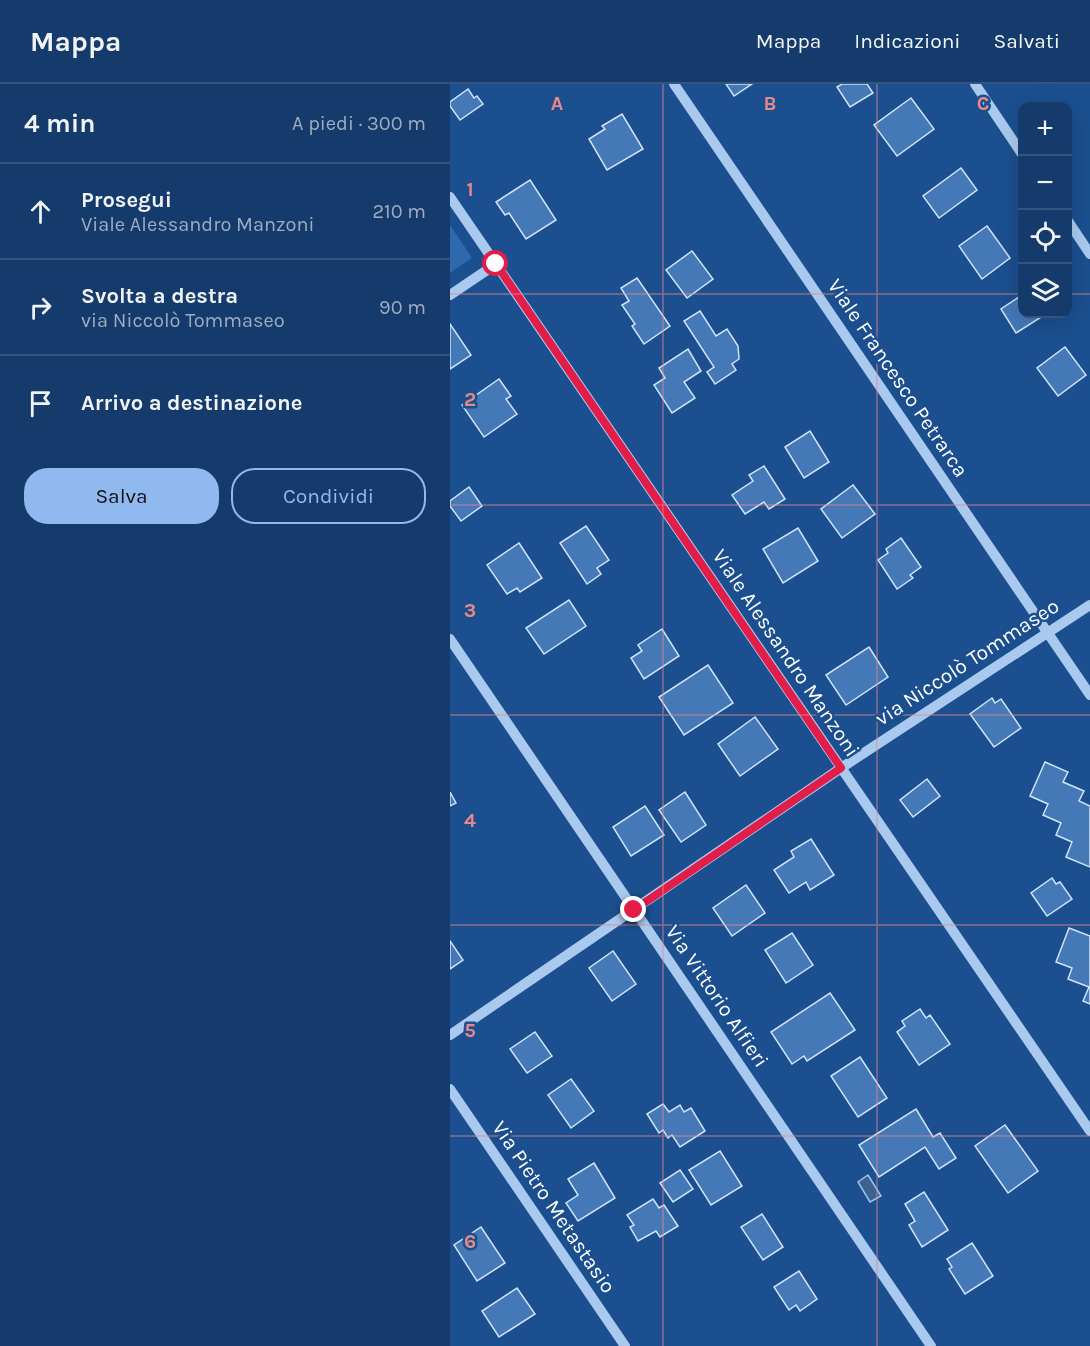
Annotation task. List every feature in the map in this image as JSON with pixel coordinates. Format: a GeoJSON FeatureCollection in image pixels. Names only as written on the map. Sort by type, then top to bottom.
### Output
{"type":"FeatureCollection","features":[{"type":"Feature","properties":{"kind":"street","name":"Viale Francesco Petrarca"},"geometry":{"type":"LineString","coordinates":[[674,84],[1090,695]]}},
{"type":"Feature","properties":{"kind":"street"},"geometry":{"type":"LineString","coordinates":[[975,84],[1018,147]]}},
{"type":"Feature","properties":{"kind":"street","name":"Viale Alessandro Manzoni"},"geometry":{"type":"LineString","coordinates":[[450,196],[1090,1131]]}},
{"type":"Feature","properties":{"kind":"street"},"geometry":{"type":"LineString","coordinates":[[1072,226],[1090,254]]}},
{"type":"Feature","properties":{"kind":"street"},"geometry":{"type":"LineString","coordinates":[[450,295],[496,264]]}},
{"type":"Feature","properties":{"kind":"street","name":"via Niccolò Tommaseo"},"geometry":{"type":"LineString","coordinates":[[450,1035],[841,768],[1090,605]]}},
{"type":"Feature","properties":{"kind":"street","name":"Via Vittorio Alfieri"},"geometry":{"type":"LineString","coordinates":[[450,639],[931,1346]]}},
{"type":"Feature","properties":{"kind":"street","name":"Via Pietro Metastasio"},"geometry":{"type":"LineString","coordinates":[[450,1089],[625,1346]]}},
{"type":"Feature","properties":{"kind":"shaded area"},"geometry":{"type":"Polygon","coordinates":[[[450,225],[472,258],[450,273],[450,225]]]}},
{"type":"Feature","properties":{"kind":"shaded area"},"geometry":{"type":"Polygon","coordinates":[[[868,1175],[881,1196],[870,1202],[858,1182],[868,1175]]]}},
{"type":"Feature","properties":{"kind":"building"},"geometry":{"type":"Polygon","coordinates":[[[726,84],[752,84],[734,96],[726,84]]]}},
{"type":"Feature","properties":{"kind":"building"},"geometry":{"type":"Polygon","coordinates":[[[842,84],[867,84],[873,93],[850,107],[837,87],[842,84]]]}},
{"type":"Feature","properties":{"kind":"building"},"geometry":{"type":"Polygon","coordinates":[[[468,89],[474,98],[477,96],[483,104],[460,120],[450,106],[450,102],[468,89]]]}},
{"type":"Feature","properties":{"kind":"building"},"geometry":{"type":"Polygon","coordinates":[[[911,98],[934,129],[897,156],[874,125],[911,98]]]}},
{"type":"Feature","properties":{"kind":"building"},"geometry":{"type":"Polygon","coordinates":[[[622,114],[643,149],[607,170],[589,139],[605,129],[602,126],[622,114]]]}},
{"type":"Feature","properties":{"kind":"building"},"geometry":{"type":"Polygon","coordinates":[[[961,168],[977,190],[939,218],[923,196],[961,168]]]}},
{"type":"Feature","properties":{"kind":"building"},"geometry":{"type":"Polygon","coordinates":[[[530,180],[556,220],[526,239],[509,213],[505,215],[496,202],[530,180]]]}},
{"type":"Feature","properties":{"kind":"building"},"geometry":{"type":"Polygon","coordinates":[[[987,226],[1010,258],[982,279],[959,246],[987,226]]]}},
{"type":"Feature","properties":{"kind":"building"},"geometry":{"type":"Polygon","coordinates":[[[692,251],[713,279],[687,298],[666,270],[692,251]]]}},
{"type":"Feature","properties":{"kind":"building"},"geometry":{"type":"Polygon","coordinates":[[[637,278],[670,326],[644,344],[632,326],[635,324],[622,305],[629,301],[621,288],[637,278]]]}},
{"type":"Feature","properties":{"kind":"building"},"geometry":{"type":"Polygon","coordinates":[[[1018,298],[1018,318],[1040,318],[1016,333],[1001,309],[1018,298]]]}},
{"type":"Feature","properties":{"kind":"building"},"geometry":{"type":"Polygon","coordinates":[[[700,311],[716,336],[727,329],[738,346],[739,359],[732,364],[736,370],[715,384],[707,372],[714,367],[684,321],[700,311]]]}},
{"type":"Feature","properties":{"kind":"building"},"geometry":{"type":"Polygon","coordinates":[[[450,324],[471,355],[450,369],[450,324]]]}},
{"type":"Feature","properties":{"kind":"building"},"geometry":{"type":"Polygon","coordinates":[[[1065,347],[1086,375],[1058,396],[1037,368],[1065,347]]]}},
{"type":"Feature","properties":{"kind":"building"},"geometry":{"type":"Polygon","coordinates":[[[688,349],[701,371],[684,382],[695,398],[672,413],[654,385],[665,378],[659,368],[688,349]]]}},
{"type":"Feature","properties":{"kind":"building"},"geometry":{"type":"Polygon","coordinates":[[[499,379],[511,396],[506,399],[517,414],[484,437],[462,405],[499,379]]]}},
{"type":"Feature","properties":{"kind":"building"},"geometry":{"type":"Polygon","coordinates":[[[810,431],[829,462],[804,478],[785,447],[810,431]]]}},
{"type":"Feature","properties":{"kind":"building"},"geometry":{"type":"Polygon","coordinates":[[[764,466],[785,499],[769,509],[764,502],[745,514],[732,495],[753,481],[749,475],[764,466]]]}},
{"type":"Feature","properties":{"kind":"building"},"geometry":{"type":"Polygon","coordinates":[[[853,485],[875,514],[842,538],[821,509],[853,485]]]}},
{"type":"Feature","properties":{"kind":"building"},"geometry":{"type":"Polygon","coordinates":[[[469,487],[482,506],[461,521],[450,506],[450,501],[469,487]]]}},
{"type":"Feature","properties":{"kind":"building"},"geometry":{"type":"Polygon","coordinates":[[[586,526],[609,560],[597,568],[601,574],[587,584],[560,543],[586,526]]]}},
{"type":"Feature","properties":{"kind":"building"},"geometry":{"type":"Polygon","coordinates":[[[798,528],[818,561],[783,583],[763,549],[798,528]]]}},
{"type":"Feature","properties":{"kind":"building"},"geometry":{"type":"Polygon","coordinates":[[[901,538],[921,567],[910,575],[913,578],[897,589],[878,560],[888,553],[886,549],[901,538]]]}},
{"type":"Feature","properties":{"kind":"building"},"geometry":{"type":"Polygon","coordinates":[[[519,543],[542,578],[520,592],[517,588],[507,594],[487,565],[519,543]]]}},
{"type":"Feature","properties":{"kind":"building"},"geometry":{"type":"Polygon","coordinates":[[[569,600],[586,626],[544,654],[526,628],[569,600]]]}},
{"type":"Feature","properties":{"kind":"building"},"geometry":{"type":"Polygon","coordinates":[[[662,629],[679,656],[644,679],[631,658],[642,651],[638,645],[662,629]]]}},
{"type":"Feature","properties":{"kind":"building"},"geometry":{"type":"Polygon","coordinates":[[[869,647],[888,677],[846,705],[826,675],[869,647]]]}},
{"type":"Feature","properties":{"kind":"building"},"geometry":{"type":"Polygon","coordinates":[[[708,665],[733,703],[684,735],[659,697],[708,665]]]}},
{"type":"Feature","properties":{"kind":"building"},"geometry":{"type":"Polygon","coordinates":[[[992,698],[995,703],[1001,699],[1021,728],[994,747],[970,714],[992,698]]]}},
{"type":"Feature","properties":{"kind":"building"},"geometry":{"type":"Polygon","coordinates":[[[755,717],[778,749],[740,776],[718,744],[755,717]]]}},
{"type":"Feature","properties":{"kind":"building"},"geometry":{"type":"Polygon","coordinates":[[[1045,762],[1068,772],[1063,782],[1084,791],[1079,801],[1090,806],[1090,867],[1066,857],[1072,842],[1056,835],[1061,823],[1043,815],[1048,804],[1030,796],[1045,762]]]}},
{"type":"Feature","properties":{"kind":"building"},"geometry":{"type":"Polygon","coordinates":[[[927,779],[940,796],[913,817],[900,800],[927,779]]]}},
{"type":"Feature","properties":{"kind":"building"},"geometry":{"type":"Polygon","coordinates":[[[450,792],[456,803],[450,806],[450,792]]]}},
{"type":"Feature","properties":{"kind":"building"},"geometry":{"type":"Polygon","coordinates":[[[685,792],[706,825],[681,842],[659,810],[685,792]]]}},
{"type":"Feature","properties":{"kind":"building"},"geometry":{"type":"Polygon","coordinates":[[[645,806],[664,835],[631,856],[613,827],[645,806]]]}},
{"type":"Feature","properties":{"kind":"building"},"geometry":{"type":"Polygon","coordinates":[[[811,839],[834,875],[810,890],[806,882],[789,893],[774,870],[794,857],[791,851],[811,839]]]}},
{"type":"Feature","properties":{"kind":"building"},"geometry":{"type":"Polygon","coordinates":[[[1052,878],[1056,884],[1060,882],[1072,899],[1047,916],[1031,893],[1052,878]]]}},
{"type":"Feature","properties":{"kind":"building"},"geometry":{"type":"Polygon","coordinates":[[[746,885],[765,913],[732,936],[713,908],[746,885]]]}},
{"type":"Feature","properties":{"kind":"building"},"geometry":{"type":"Polygon","coordinates":[[[1069,928],[1090,936],[1090,1004],[1083,1001],[1089,987],[1068,979],[1072,968],[1056,962],[1069,928]]]}},
{"type":"Feature","properties":{"kind":"building"},"geometry":{"type":"Polygon","coordinates":[[[792,933],[813,965],[786,983],[765,950],[792,933]]]}},
{"type":"Feature","properties":{"kind":"building"},"geometry":{"type":"Polygon","coordinates":[[[450,941],[463,960],[450,969],[450,941]]]}},
{"type":"Feature","properties":{"kind":"building"},"geometry":{"type":"Polygon","coordinates":[[[613,951],[636,984],[612,1001],[589,968],[613,951]]]}},
{"type":"Feature","properties":{"kind":"building"},"geometry":{"type":"Polygon","coordinates":[[[830,993],[855,1030],[807,1061],[804,1056],[792,1064],[771,1032],[830,993]]]}},
{"type":"Feature","properties":{"kind":"building"},"geometry":{"type":"Polygon","coordinates":[[[920,1009],[926,1018],[930,1015],[950,1044],[919,1065],[897,1032],[905,1026],[902,1021],[920,1009]]]}},
{"type":"Feature","properties":{"kind":"building"},"geometry":{"type":"Polygon","coordinates":[[[535,1032],[552,1056],[527,1073],[510,1049],[535,1032]]]}},
{"type":"Feature","properties":{"kind":"building"},"geometry":{"type":"Polygon","coordinates":[[[860,1057],[887,1098],[858,1117],[831,1076],[860,1057]]]}},
{"type":"Feature","properties":{"kind":"building"},"geometry":{"type":"Polygon","coordinates":[[[571,1079],[594,1111],[571,1128],[548,1095],[571,1079]]]}},
{"type":"Feature","properties":{"kind":"building"},"geometry":{"type":"Polygon","coordinates":[[[663,1104],[669,1112],[680,1105],[684,1112],[691,1108],[705,1131],[680,1147],[672,1135],[668,1138],[663,1130],[659,1133],[647,1114],[663,1104]]]}},
{"type":"Feature","properties":{"kind":"building"},"geometry":{"type":"Polygon","coordinates":[[[916,1109],[933,1137],[940,1133],[956,1158],[939,1169],[925,1147],[879,1177],[859,1145],[916,1109]]]}},
{"type":"Feature","properties":{"kind":"building"},"geometry":{"type":"Polygon","coordinates":[[[1005,1125],[1038,1171],[1008,1193],[975,1146],[1005,1125]]]}},
{"type":"Feature","properties":{"kind":"building"},"geometry":{"type":"Polygon","coordinates":[[[720,1151],[742,1186],[711,1205],[689,1170],[720,1151]]]}},
{"type":"Feature","properties":{"kind":"building"},"geometry":{"type":"Polygon","coordinates":[[[594,1163],[615,1198],[578,1221],[566,1203],[578,1195],[568,1179],[594,1163]]]}},
{"type":"Feature","properties":{"kind":"building"},"geometry":{"type":"Polygon","coordinates":[[[680,1170],[693,1189],[673,1202],[660,1183],[680,1170]]]}},
{"type":"Feature","properties":{"kind":"building"},"geometry":{"type":"Polygon","coordinates":[[[924,1192],[948,1230],[922,1247],[909,1225],[915,1221],[905,1204],[924,1192]]]}},
{"type":"Feature","properties":{"kind":"building"},"geometry":{"type":"Polygon","coordinates":[[[653,1199],[659,1208],[664,1205],[678,1226],[660,1237],[656,1231],[638,1241],[630,1227],[634,1225],[627,1215],[653,1199]]]}},
{"type":"Feature","properties":{"kind":"building"},"geometry":{"type":"Polygon","coordinates":[[[762,1214],[783,1247],[763,1260],[741,1227],[762,1214]]]}},
{"type":"Feature","properties":{"kind":"building"},"geometry":{"type":"Polygon","coordinates":[[[481,1227],[505,1263],[477,1281],[454,1245],[481,1227]]]}},
{"type":"Feature","properties":{"kind":"building"},"geometry":{"type":"Polygon","coordinates":[[[972,1243],[993,1276],[965,1294],[949,1269],[952,1267],[947,1259],[972,1243]]]}},
{"type":"Feature","properties":{"kind":"building"},"geometry":{"type":"Polygon","coordinates":[[[799,1271],[817,1299],[800,1311],[796,1305],[789,1310],[774,1287],[799,1271]]]}},
{"type":"Feature","properties":{"kind":"building"},"geometry":{"type":"Polygon","coordinates":[[[517,1288],[535,1314],[499,1337],[482,1311],[517,1288]]]}},
{"type":"Feature","properties":{"kind":"route"},"geometry":{"type":"LineString","coordinates":[[496,264],[841,768],[634,910]]}}]}
